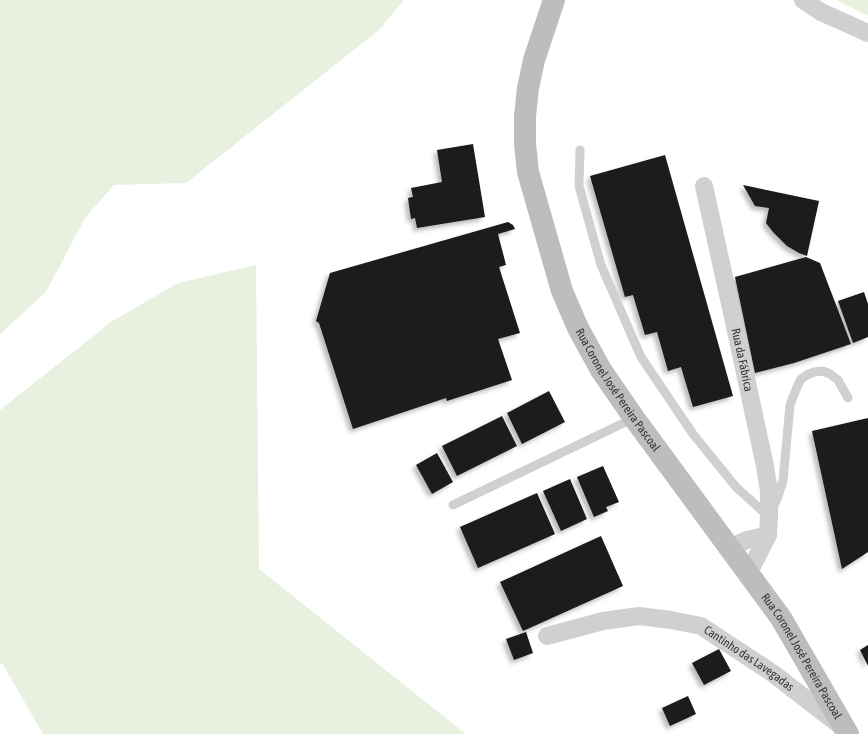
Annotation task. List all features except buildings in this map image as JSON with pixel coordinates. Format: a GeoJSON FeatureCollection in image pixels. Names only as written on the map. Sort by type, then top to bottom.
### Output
{"type":"FeatureCollection","features":[{"type":"Feature","properties":{"kind":"main road","name":"Rua Coronel José Pereira Pascoal"},"geometry":{"type":"LineString","coordinates":[[554,0],[534,60],[528,88],[525,116],[525,144],[528,172],[562,291],[578,328],[602,370],[634,418],[781,618],[846,731]]}},
{"type":"Feature","properties":{"kind":"street"},"geometry":{"type":"LineString","coordinates":[[803,0],[821,12],[868,33]]}},
{"type":"Feature","properties":{"kind":"street","name":"Rua da Fábrica"},"geometry":{"type":"LineString","coordinates":[[704,186],[765,466],[768,490],[768,535],[748,574]]}},
{"type":"Feature","properties":{"kind":"street"},"geometry":{"type":"LineString","coordinates":[[729,548],[747,540],[768,535]]}},
{"type":"Feature","properties":{"kind":"street","name":"Cantinho das Lavegadas"},"geometry":{"type":"LineString","coordinates":[[547,636],[603,621],[639,616],[701,626],[771,672],[846,731]]}},
{"type":"Feature","properties":{"kind":"lane"},"geometry":{"type":"LineString","coordinates":[[580,150],[579,186],[601,265],[641,357],[693,434],[736,487],[769,517],[783,481],[790,405],[801,379],[814,372],[823,371],[838,380],[848,398]]}},
{"type":"Feature","properties":{"kind":"lane"},"geometry":{"type":"LineString","coordinates":[[453,505],[634,418]]}},
{"type":"Feature","properties":{"kind":"green space"},"geometry":{"type":"Polygon","coordinates":[[[0,0],[404,0],[379,30],[186,183],[114,185],[85,218],[46,292],[0,334],[0,0]]]}},
{"type":"Feature","properties":{"kind":"green space"},"geometry":{"type":"Polygon","coordinates":[[[837,0],[868,0],[868,16],[837,0]]]}},
{"type":"Feature","properties":{"kind":"green space"},"geometry":{"type":"Polygon","coordinates":[[[256,265],[259,569],[466,734],[43,734],[2,663],[0,664],[0,410],[111,322],[178,283],[256,265]]]}}]}
